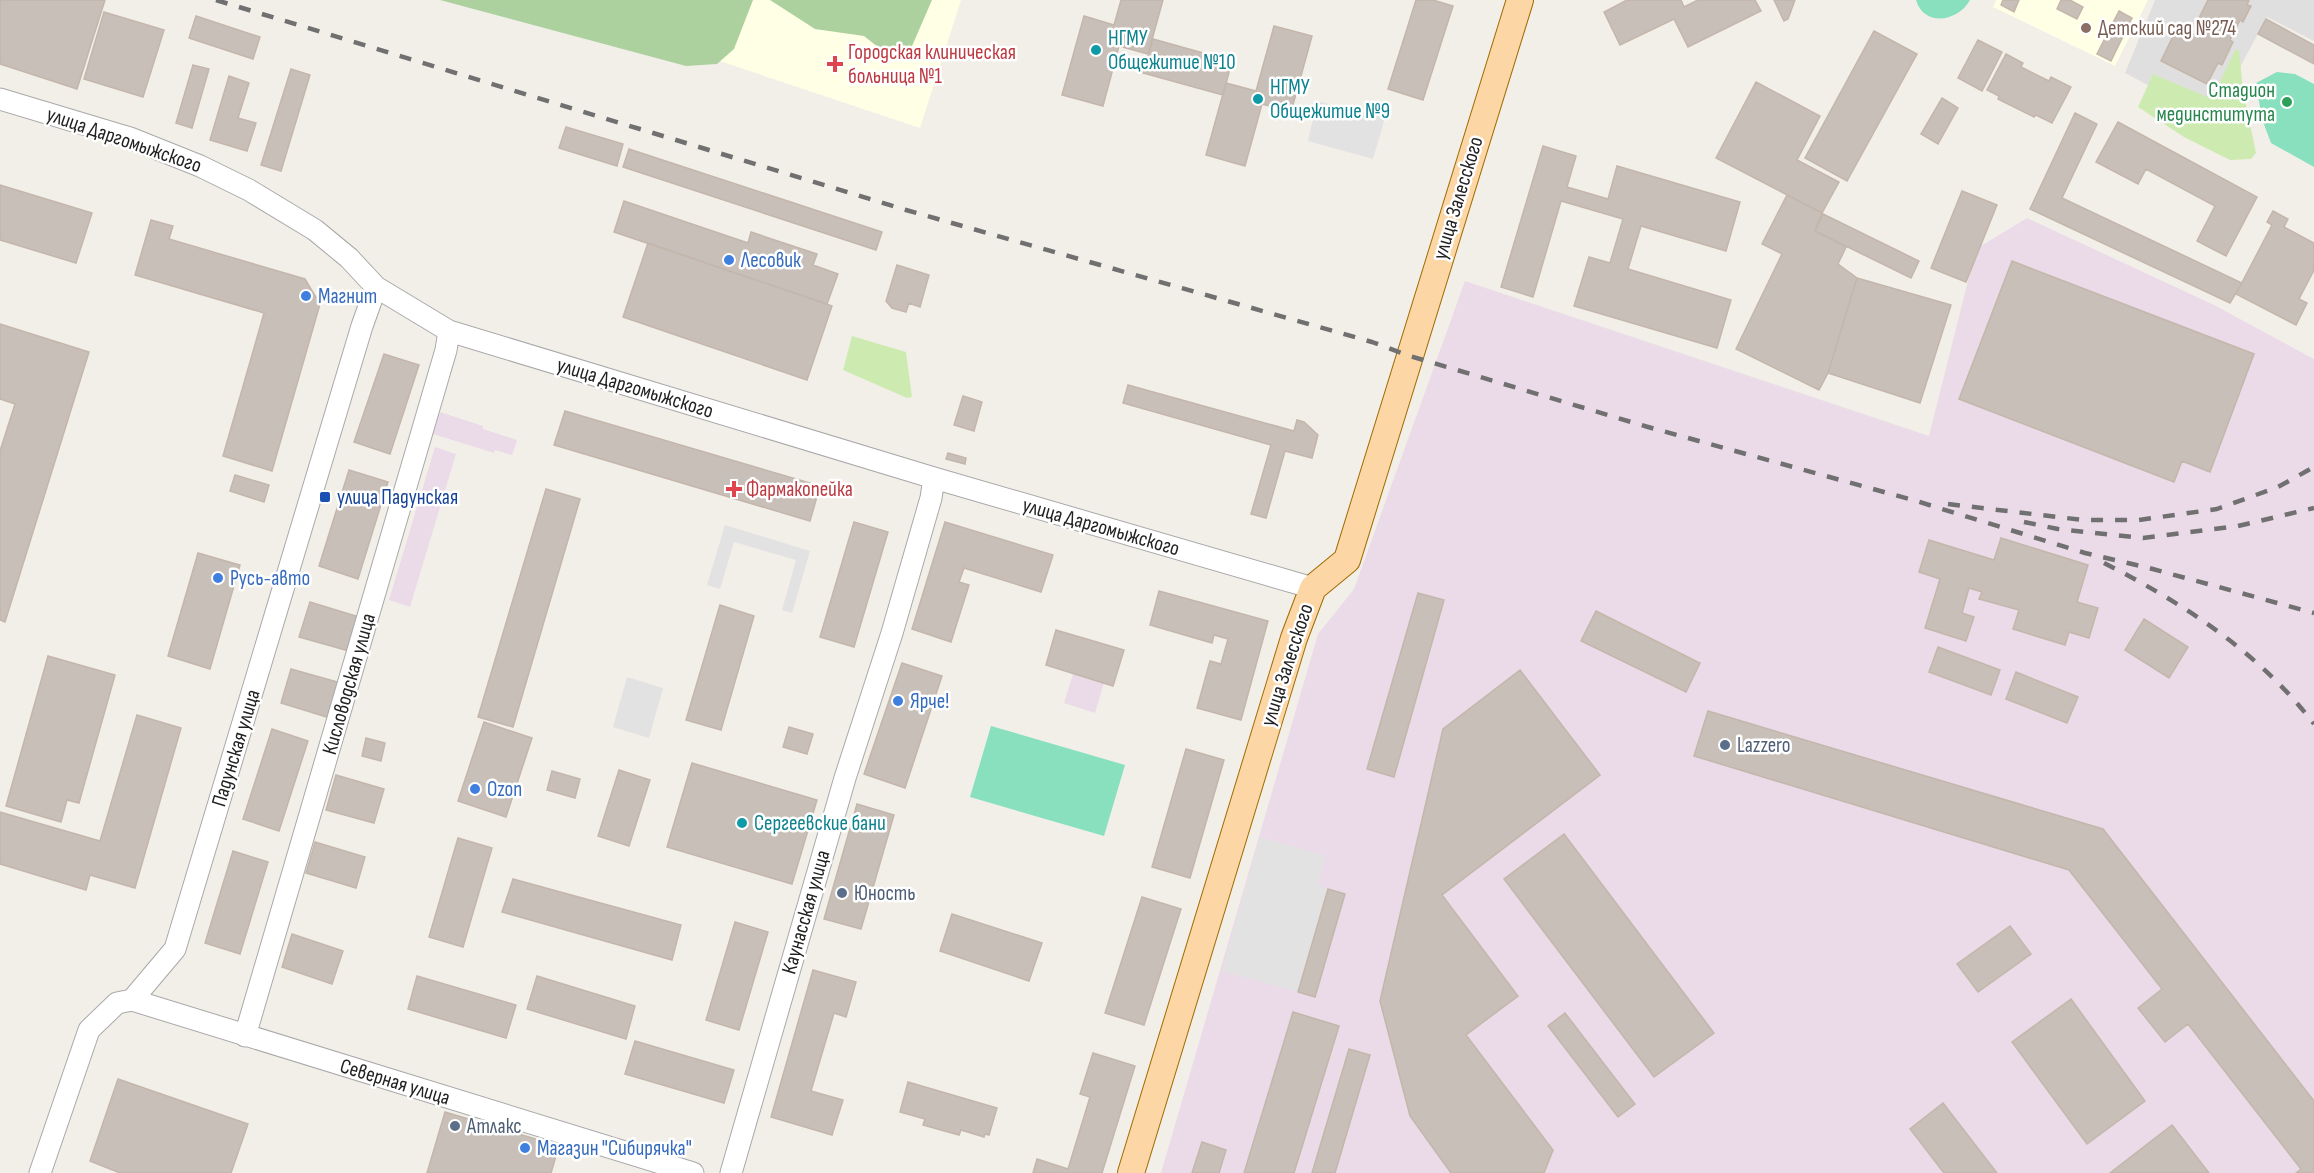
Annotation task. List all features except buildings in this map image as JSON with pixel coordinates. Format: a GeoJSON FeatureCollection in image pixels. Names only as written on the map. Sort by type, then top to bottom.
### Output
{"type":"FeatureCollection","features":[{"type":"Feature","properties":{"kind":"main road","name":"улица Залесского"},"geometry":{"type":"LineString","coordinates":[[1131,1173],[1294,638],[1313,588],[1347,560],[1520,0]]}},
{"type":"Feature","properties":{"kind":"street","name":"улица Даргомыжского"},"geometry":{"type":"LineString","coordinates":[[0,99],[130,138],[200,166],[249,190],[315,230],[349,258],[376,287],[449,331],[934,478],[1313,588]]}},
{"type":"Feature","properties":{"kind":"street","name":"Падунская улица"},"geometry":{"type":"LineString","coordinates":[[40,1173],[89,1030],[117,1003],[132,1000],[175,949],[376,287]]}},
{"type":"Feature","properties":{"kind":"street","name":"Кисловодская улица"},"geometry":{"type":"LineString","coordinates":[[245,1036],[447,350],[449,331]]}},
{"type":"Feature","properties":{"kind":"street","name":"Каунасская улица"},"geometry":{"type":"LineString","coordinates":[[731,1173],[843,785],[898,611],[931,498],[934,478]]}},
{"type":"Feature","properties":{"kind":"street","name":"Северная улица"},"geometry":{"type":"LineString","coordinates":[[132,1000],[693,1173]]}},
{"type":"Feature","properties":{"kind":"shaded area","name":"Городская клиническая больница №1"},"geometry":{"type":"Polygon","coordinates":[[[537,0],[961,0],[920,128],[537,0]]]}},
{"type":"Feature","properties":{"kind":"shaded area","name":"Детский сад №274"},"geometry":{"type":"Polygon","coordinates":[[[1996,0],[2148,0],[2115,66],[1993,7],[1996,0]]]}},
{"type":"Feature","properties":{"kind":"shaded area"},"geometry":{"type":"Polygon","coordinates":[[[2155,0],[2314,0],[2314,41],[2267,17],[2212,119],[2125,73],[2155,0]]]}},
{"type":"Feature","properties":{"kind":"shaded area"},"geometry":{"type":"Polygon","coordinates":[[[1317,101],[1385,118],[1373,159],[1308,141],[1317,101]]]}},
{"type":"Feature","properties":{"kind":"shaded area"},"geometry":{"type":"Polygon","coordinates":[[[2027,218],[2214,305],[2314,359],[2314,1173],[1161,1173],[1318,634],[1354,589],[1465,281],[1929,436],[1976,249],[2027,218]]]}},
{"type":"Feature","properties":{"kind":"shaded area"},"geometry":{"type":"Polygon","coordinates":[[[440,412],[517,440],[512,455],[495,450],[494,453],[433,434],[440,412]]]}},
{"type":"Feature","properties":{"kind":"shaded area"},"geometry":{"type":"Polygon","coordinates":[[[435,447],[456,454],[410,607],[389,600],[435,447]]]}},
{"type":"Feature","properties":{"kind":"shaded area"},"geometry":{"type":"Polygon","coordinates":[[[725,525],[810,551],[792,613],[782,610],[796,560],[734,542],[720,589],[707,585],[725,525]]]}},
{"type":"Feature","properties":{"kind":"shaded area"},"geometry":{"type":"Polygon","coordinates":[[[1073,674],[1104,683],[1095,713],[1064,703],[1073,674]]]}},
{"type":"Feature","properties":{"kind":"shaded area"},"geometry":{"type":"Polygon","coordinates":[[[627,677],[663,688],[649,738],[613,727],[627,677]]]}},
{"type":"Feature","properties":{"kind":"shaded area"},"geometry":{"type":"Polygon","coordinates":[[[1260,837],[1326,856],[1317,885],[1328,889],[1298,992],[1222,971],[1260,837]]]}},
{"type":"Feature","properties":{"kind":"green space"},"geometry":{"type":"Polygon","coordinates":[[[440,0],[753,0],[734,49],[717,64],[686,66],[440,0]]]}},
{"type":"Feature","properties":{"kind":"green space"},"geometry":{"type":"Polygon","coordinates":[[[770,0],[932,0],[909,53],[888,55],[864,36],[815,29],[770,0]]]}},
{"type":"Feature","properties":{"kind":"green space"},"geometry":{"type":"Polygon","coordinates":[[[1916,0],[1970,0],[1958,13],[1950,17],[1934,18],[1926,15],[1920,9],[1916,0]]]}},
{"type":"Feature","properties":{"kind":"green space"},"geometry":{"type":"Polygon","coordinates":[[[2235,50],[2239,50],[2243,90],[2256,153],[2251,159],[2230,160],[2184,137],[2138,107],[2153,74],[2212,99],[2235,50]]]}},
{"type":"Feature","properties":{"kind":"green space","name":"Стадион мединститута"},"geometry":{"type":"Polygon","coordinates":[[[2277,72],[2295,74],[2314,84],[2314,167],[2271,143],[2262,119],[2256,83],[2277,72]]]}},
{"type":"Feature","properties":{"kind":"green space"},"geometry":{"type":"Polygon","coordinates":[[[852,336],[906,352],[912,397],[907,398],[843,370],[852,336]]]}},
{"type":"Feature","properties":{"kind":"green space"},"geometry":{"type":"Polygon","coordinates":[[[991,726],[1125,765],[1104,836],[970,797],[991,726]]]}},
{"type":"Feature","properties":{"kind":"railway"},"geometry":{"type":"LineString","coordinates":[[216,0],[906,210],[1372,342],[1410,356],[1648,427],[1913,500],[2085,553],[2314,613]]}},
{"type":"Feature","properties":{"kind":"railway"},"geometry":{"type":"LineString","coordinates":[[1948,504],[2083,520],[2139,520],[2217,509],[2278,487],[2314,467]]}},
{"type":"Feature","properties":{"kind":"railway"},"geometry":{"type":"LineString","coordinates":[[2024,522],[2058,529],[2143,538],[2238,526],[2314,508]]}},
{"type":"Feature","properties":{"kind":"railway"},"geometry":{"type":"LineString","coordinates":[[2104,563],[2163,595],[2245,652],[2293,698],[2314,724]]}},
{"type":"Feature","properties":{"kind":"place","name":"Детский сад №274"},"geometry":{"type":"Point","coordinates":[2086,28]}},
{"type":"Feature","properties":{"kind":"place","name":"НГМУ Общежитие №10"},"geometry":{"type":"Point","coordinates":[1096,50]}},
{"type":"Feature","properties":{"kind":"place","name":"Городская клиническая больница №1"},"geometry":{"type":"Point","coordinates":[835,64]}},
{"type":"Feature","properties":{"kind":"place","name":"НГМУ Общежитие №9"},"geometry":{"type":"Point","coordinates":[1258,99]}},
{"type":"Feature","properties":{"kind":"place","name":"Стадион мединститута"},"geometry":{"type":"Point","coordinates":[2287,102]}},
{"type":"Feature","properties":{"kind":"place","name":"Лесовик"},"geometry":{"type":"Point","coordinates":[729,260]}},
{"type":"Feature","properties":{"kind":"place","name":"Магнит"},"geometry":{"type":"Point","coordinates":[306,296]}},
{"type":"Feature","properties":{"kind":"place","name":"Фармакопейка"},"geometry":{"type":"Point","coordinates":[734,489]}},
{"type":"Feature","properties":{"kind":"place","name":"улица Падунская"},"geometry":{"type":"Point","coordinates":[325,497]}},
{"type":"Feature","properties":{"kind":"place","name":"Русь-авто"},"geometry":{"type":"Point","coordinates":[218,578]}},
{"type":"Feature","properties":{"kind":"place","name":"Ярче!"},"geometry":{"type":"Point","coordinates":[898,701]}},
{"type":"Feature","properties":{"kind":"place","name":"Lazzero"},"geometry":{"type":"Point","coordinates":[1725,745]}},
{"type":"Feature","properties":{"kind":"place","name":"Ozon"},"geometry":{"type":"Point","coordinates":[475,789]}},
{"type":"Feature","properties":{"kind":"place","name":"Сергеевские бани"},"geometry":{"type":"Point","coordinates":[742,823]}},
{"type":"Feature","properties":{"kind":"place","name":"Юность"},"geometry":{"type":"Point","coordinates":[842,893]}},
{"type":"Feature","properties":{"kind":"place","name":"Атлакс"},"geometry":{"type":"Point","coordinates":[455,1126]}},
{"type":"Feature","properties":{"kind":"place","name":"Магазин \"Сибирячка\""},"geometry":{"type":"Point","coordinates":[525,1148]}}]}
